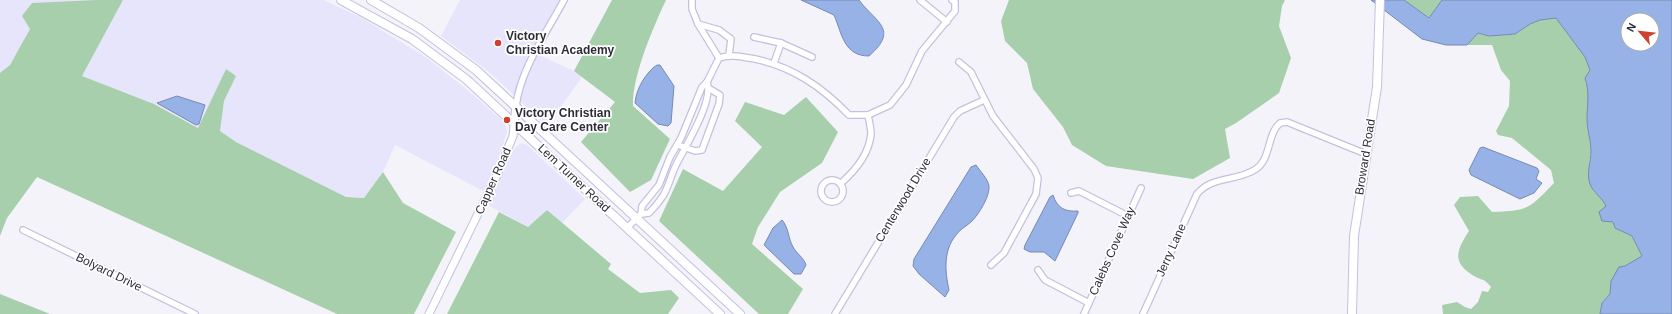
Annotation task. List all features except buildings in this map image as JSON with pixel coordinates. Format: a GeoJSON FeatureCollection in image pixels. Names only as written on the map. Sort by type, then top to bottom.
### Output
{"type":"FeatureCollection","features":[{"type":"Feature","properties":{"kind":"main road","name":"Lem Turner Road"},"geometry":{"type":"LineString","coordinates":[[341,0],[392,27],[426,49],[466,79],[720,314]]}},
{"type":"Feature","properties":{"kind":"main road","name":"Lem Turner Road"},"geometry":{"type":"LineString","coordinates":[[371,0],[419,28],[476,70],[638,216],[740,314]]}},
{"type":"Feature","properties":{"kind":"main road","name":"Broward Road"},"geometry":{"type":"LineString","coordinates":[[1352,314],[1354,236],[1377,87],[1380,0]]}},
{"type":"Feature","properties":{"kind":"street","name":"Capper Road"},"geometry":{"type":"LineString","coordinates":[[429,314],[490,191],[513,136],[517,95],[524,76],[564,0]]}},
{"type":"Feature","properties":{"kind":"street"},"geometry":{"type":"LineString","coordinates":[[692,0],[692,9],[698,24],[718,58]]}},
{"type":"Feature","properties":{"kind":"street"},"geometry":{"type":"LineString","coordinates":[[920,0],[947,22]]}},
{"type":"Feature","properties":{"kind":"street"},"geometry":{"type":"LineString","coordinates":[[718,58],[729,55],[774,64],[805,77],[833,98],[849,115],[868,115],[890,105],[906,85],[922,51],[956,11],[955,2],[952,0]]}},
{"type":"Feature","properties":{"kind":"street"},"geometry":{"type":"LineString","coordinates":[[698,24],[719,30],[731,39],[729,55]]}},
{"type":"Feature","properties":{"kind":"street"},"geometry":{"type":"LineString","coordinates":[[754,37],[781,43],[812,57]]}},
{"type":"Feature","properties":{"kind":"street"},"geometry":{"type":"LineString","coordinates":[[774,64],[781,43]]}},
{"type":"Feature","properties":{"kind":"street"},"geometry":{"type":"LineString","coordinates":[[627,228],[638,216],[642,206],[659,185],[678,145],[702,86],[707,82],[718,58]]}},
{"type":"Feature","properties":{"kind":"street"},"geometry":{"type":"LineString","coordinates":[[959,62],[971,72],[993,116],[1034,169],[1038,178],[1036,194],[1004,253],[991,265]]}},
{"type":"Feature","properties":{"kind":"street"},"geometry":{"type":"LineString","coordinates":[[678,145],[685,149],[695,151],[702,150],[719,104],[720,95],[710,89],[707,82]]}},
{"type":"Feature","properties":{"kind":"street"},"geometry":{"type":"LineString","coordinates":[[638,216],[649,213],[662,198],[669,185],[675,166],[697,126],[710,89]]}},
{"type":"Feature","properties":{"kind":"street","name":"Centerwood Drive"},"geometry":{"type":"LineString","coordinates":[[834,314],[954,117],[960,111],[984,100]]}},
{"type":"Feature","properties":{"kind":"street"},"geometry":{"type":"LineString","coordinates":[[840,184],[858,166],[867,150],[871,134],[868,115]]}},
{"type":"Feature","properties":{"kind":"street","name":"Jerry Lane"},"geometry":{"type":"LineString","coordinates":[[1143,314],[1193,200],[1203,187],[1210,183],[1244,175],[1258,168],[1266,154],[1275,129],[1283,122],[1366,154]]}},
{"type":"Feature","properties":{"kind":"street","name":"Calebs Cove Way"},"geometry":{"type":"LineString","coordinates":[[1084,314],[1141,188]]}},
{"type":"Feature","properties":{"kind":"street"},"geometry":{"type":"LineString","coordinates":[[1071,193],[1079,191],[1128,216]]}},
{"type":"Feature","properties":{"kind":"street","name":"Bolyard Drive"},"geometry":{"type":"LineString","coordinates":[[23,230],[195,314]]}},
{"type":"Feature","properties":{"kind":"street"},"geometry":{"type":"LineString","coordinates":[[1038,270],[1045,280],[1089,303]]}},
{"type":"Feature","properties":{"kind":"shaded area"},"geometry":{"type":"Polygon","coordinates":[[[0,0],[96,0],[30,29],[10,65],[0,73],[0,0]]]}},
{"type":"Feature","properties":{"kind":"shaded area"},"geometry":{"type":"Polygon","coordinates":[[[123,0],[324,0],[362,18],[427,58],[471,93],[504,122],[507,131],[485,192],[395,145],[383,172],[364,198],[346,197],[236,142],[220,131],[224,101],[236,76],[226,69],[199,128],[154,104],[82,76],[123,0]]]}},
{"type":"Feature","properties":{"kind":"shaded area","name":"Victory Christian Academy"},"geometry":{"type":"Polygon","coordinates":[[[460,0],[567,0],[539,55],[574,71],[582,77],[547,126],[489,72],[441,36],[460,0]]]}},
{"type":"Feature","properties":{"kind":"shaded area"},"geometry":{"type":"Polygon","coordinates":[[[521,143],[527,145],[585,199],[562,223],[547,210],[528,227],[488,205],[512,151],[521,143]]]}},
{"type":"Feature","properties":{"kind":"green space"},"geometry":{"type":"Polygon","coordinates":[[[123,0],[82,76],[154,104],[198,128],[226,69],[236,76],[224,101],[220,131],[236,142],[346,197],[364,198],[383,172],[403,203],[456,232],[414,314],[337,314],[37,177],[7,218],[0,236],[0,73],[10,65],[30,29],[22,16],[32,3],[123,0]]]}},
{"type":"Feature","properties":{"kind":"green space"},"geometry":{"type":"Polygon","coordinates":[[[612,0],[666,0],[644,52],[636,81],[633,106],[670,139],[651,180],[630,192],[581,142],[615,102],[574,71],[612,0]]]}},
{"type":"Feature","properties":{"kind":"green space"},"geometry":{"type":"Polygon","coordinates":[[[1009,0],[1285,0],[1282,6],[1279,26],[1291,58],[1279,93],[1225,129],[1230,158],[1193,179],[1106,166],[1072,145],[1063,127],[1033,89],[1027,63],[1005,41],[1001,21],[1009,0]]]}},
{"type":"Feature","properties":{"kind":"green space"},"geometry":{"type":"Polygon","coordinates":[[[1404,0],[1442,0],[1429,18],[1404,0]]]}},
{"type":"Feature","properties":{"kind":"green space"},"geometry":{"type":"Polygon","coordinates":[[[1556,18],[1585,57],[1590,70],[1585,78],[1589,91],[1587,120],[1591,151],[1589,165],[1593,191],[1603,199],[1615,228],[1632,236],[1642,256],[1625,266],[1611,281],[1610,294],[1602,303],[1600,314],[1443,314],[1442,305],[1457,302],[1471,309],[1478,302],[1482,291],[1488,292],[1491,287],[1486,281],[1468,272],[1459,262],[1459,251],[1469,231],[1454,205],[1460,197],[1478,196],[1492,212],[1521,209],[1533,204],[1554,183],[1551,170],[1512,138],[1498,135],[1496,131],[1509,106],[1510,81],[1501,70],[1492,45],[1467,45],[1477,33],[1489,36],[1515,34],[1530,24],[1540,20],[1556,18]]]}},
{"type":"Feature","properties":{"kind":"green space"},"geometry":{"type":"Polygon","coordinates":[[[806,97],[838,132],[822,163],[780,192],[758,227],[752,244],[803,289],[788,314],[759,314],[659,221],[683,169],[723,191],[762,147],[735,121],[745,102],[784,115],[806,97]]]}},
{"type":"Feature","properties":{"kind":"green space"},"geometry":{"type":"Polygon","coordinates":[[[547,210],[611,264],[608,269],[640,293],[671,290],[679,298],[668,314],[447,314],[499,212],[528,227],[547,210]]]}},
{"type":"Feature","properties":{"kind":"green space"},"geometry":{"type":"Polygon","coordinates":[[[0,294],[50,314],[0,314],[0,294]]]}},
{"type":"Feature","properties":{"kind":"water"},"geometry":{"type":"Polygon","coordinates":[[[801,0],[859,0],[882,26],[884,32],[883,39],[878,47],[869,56],[854,52],[845,43],[834,15],[801,0]]]}},
{"type":"Feature","properties":{"kind":"water"},"geometry":{"type":"Polygon","coordinates":[[[1371,0],[1404,0],[1429,18],[1442,0],[1672,0],[1672,314],[1600,314],[1602,303],[1610,294],[1611,281],[1619,267],[1625,266],[1642,256],[1632,236],[1615,228],[1613,222],[1602,221],[1599,212],[1606,206],[1591,187],[1588,176],[1591,151],[1587,124],[1588,94],[1585,78],[1590,70],[1585,57],[1556,18],[1540,20],[1530,24],[1515,34],[1489,36],[1478,33],[1467,45],[1446,45],[1422,39],[1371,0]]]}},
{"type":"Feature","properties":{"kind":"water"},"geometry":{"type":"Polygon","coordinates":[[[657,65],[660,65],[674,86],[671,123],[668,126],[658,124],[635,103],[637,92],[642,81],[657,65]]]}},
{"type":"Feature","properties":{"kind":"water"},"geometry":{"type":"Polygon","coordinates":[[[177,96],[205,105],[199,124],[196,125],[157,103],[177,96]]]}},
{"type":"Feature","properties":{"kind":"water"},"geometry":{"type":"Polygon","coordinates":[[[1483,147],[1537,168],[1539,171],[1536,179],[1542,183],[1534,193],[1520,199],[1471,175],[1469,170],[1480,148],[1483,147]]]}},
{"type":"Feature","properties":{"kind":"water"},"geometry":{"type":"Polygon","coordinates":[[[976,165],[984,175],[989,186],[988,195],[978,214],[958,233],[949,248],[946,268],[949,290],[945,297],[919,274],[913,266],[914,259],[971,167],[976,165]]]}},
{"type":"Feature","properties":{"kind":"water"},"geometry":{"type":"Polygon","coordinates":[[[1053,195],[1059,206],[1065,210],[1078,211],[1055,261],[1044,252],[1030,252],[1024,249],[1050,197],[1053,195]]]}},
{"type":"Feature","properties":{"kind":"water"},"geometry":{"type":"Polygon","coordinates":[[[782,220],[786,226],[793,247],[804,260],[806,265],[801,274],[794,274],[764,245],[773,228],[782,220]]]}},
{"type":"Feature","properties":{"kind":"place","name":"Victory Christian Academy"},"geometry":{"type":"Point","coordinates":[498,43]}},
{"type":"Feature","properties":{"kind":"place","name":"Victory Christian Day Care Center"},"geometry":{"type":"Point","coordinates":[507,120]}}]}
